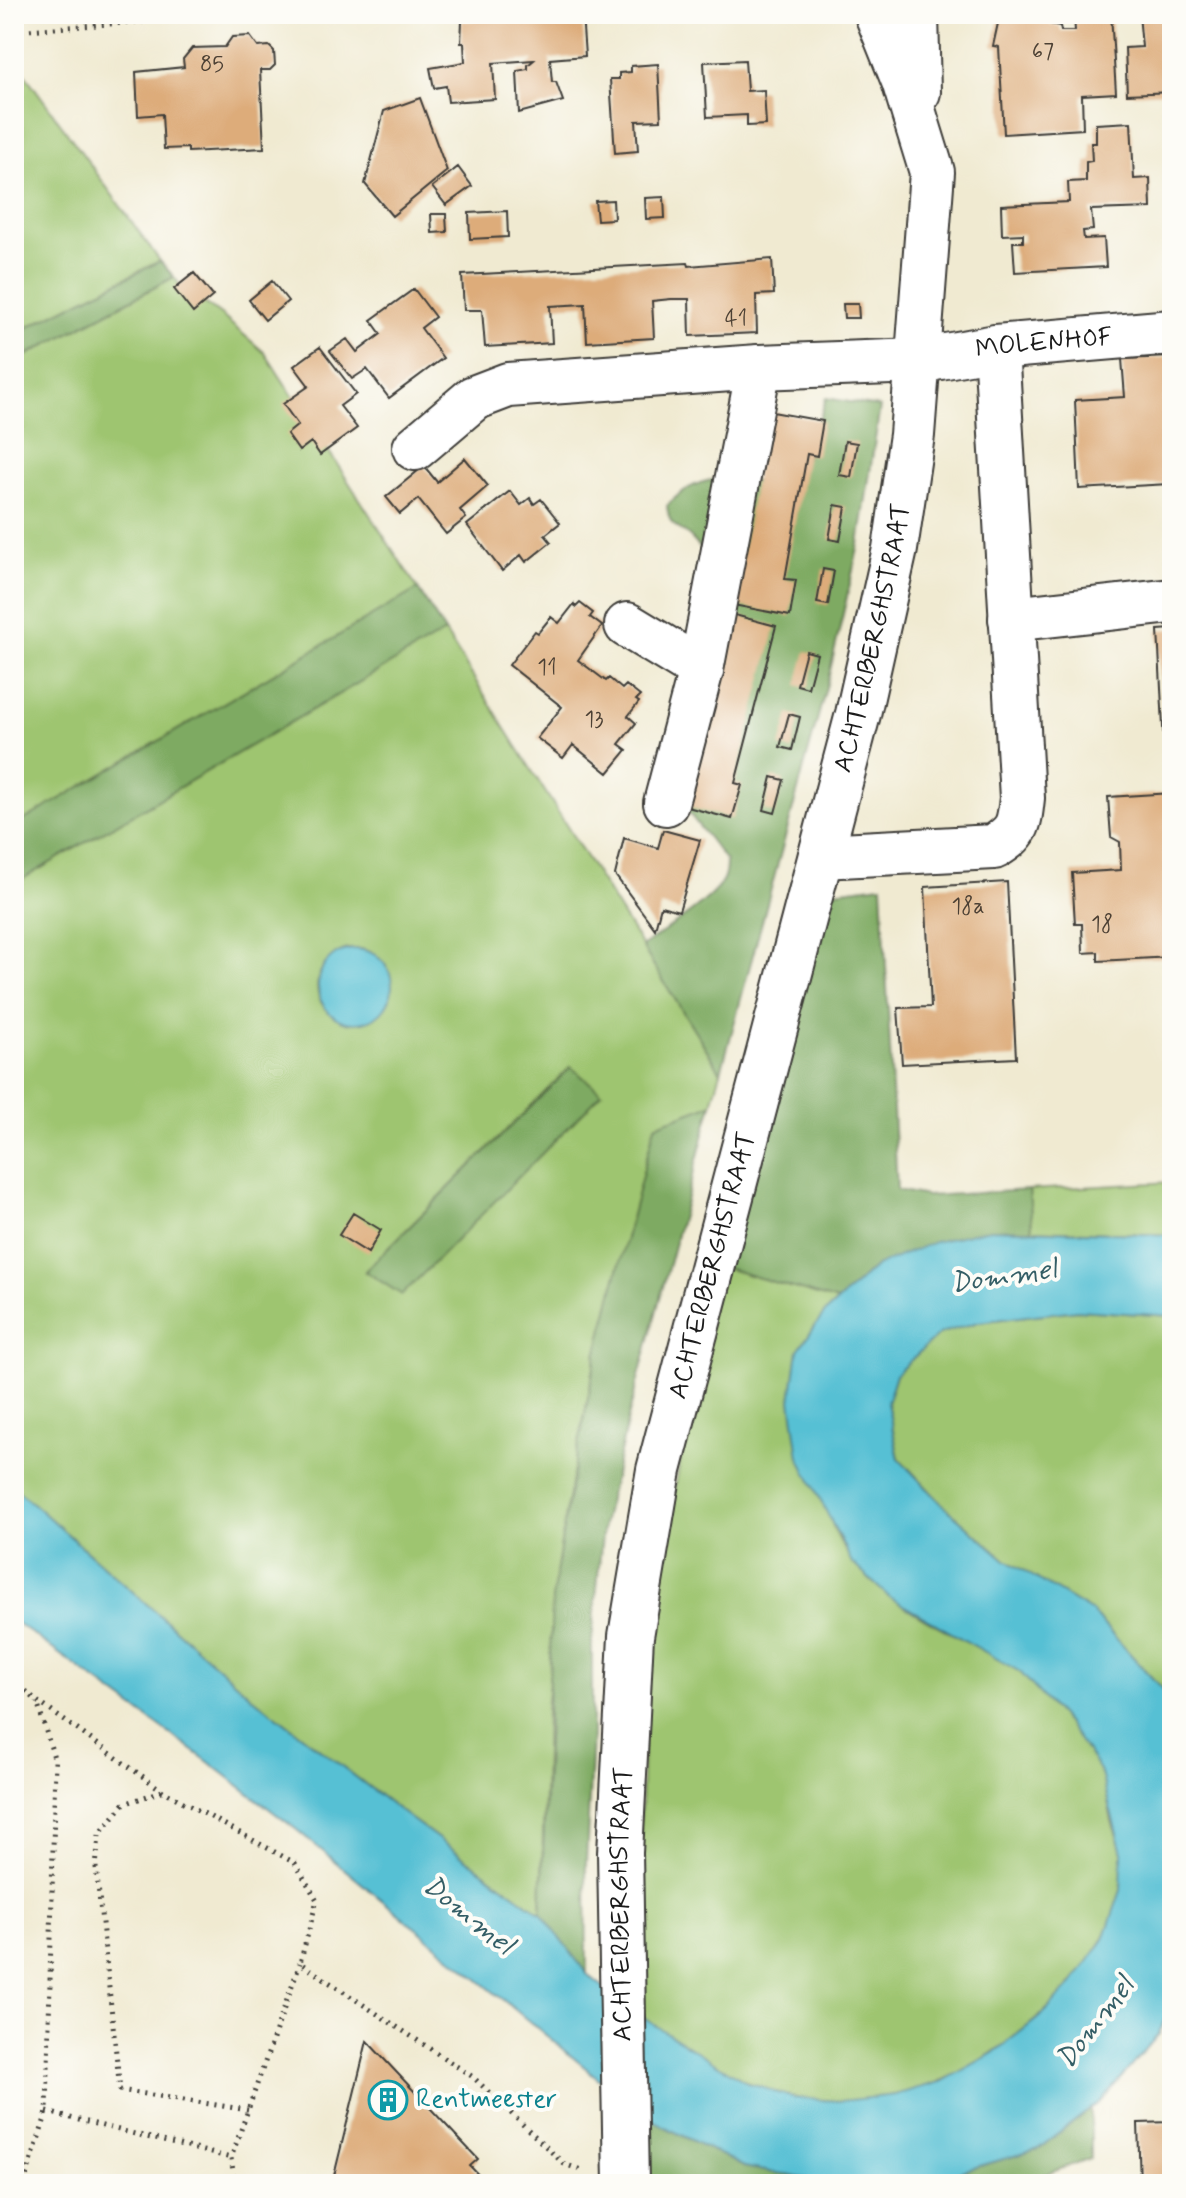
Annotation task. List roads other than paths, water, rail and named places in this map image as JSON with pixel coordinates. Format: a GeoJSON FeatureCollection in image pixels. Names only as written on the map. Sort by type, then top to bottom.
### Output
{"type":"FeatureCollection","features":[{"type":"Feature","properties":{"kind":"street","name":"ACHTERBERGHSTRAAT"},"geometry":{"type":"LineString","coordinates":[[626,2183],[620,1853],[631,1636],[659,1470],[858,714],[895,549],[912,435],[932,172],[904,81],[877,14]]}},
{"type":"Feature","properties":{"kind":"street","name":"ACHTERBERGHSTRAAT"},"geometry":{"type":"LineString","coordinates":[[916,14],[918,126]]}},
{"type":"Feature","properties":{"kind":"street","name":"MOLENHOF"},"geometry":{"type":"LineString","coordinates":[[918,361],[996,347],[1172,332]]}},
{"type":"Feature","properties":{"kind":"street"},"geometry":{"type":"LineString","coordinates":[[821,856],[994,847],[1012,836],[1020,822],[1022,798],[996,347]]}},
{"type":"Feature","properties":{"kind":"street"},"geometry":{"type":"LineString","coordinates":[[415,448],[474,398],[508,385],[759,367],[918,361]]}},
{"type":"Feature","properties":{"kind":"street"},"geometry":{"type":"LineString","coordinates":[[666,803],[701,670],[759,367]]}},
{"type":"Feature","properties":{"kind":"street"},"geometry":{"type":"LineString","coordinates":[[1011,619],[1172,601]]}},
{"type":"Feature","properties":{"kind":"street"},"geometry":{"type":"LineString","coordinates":[[627,625],[701,670]]}},
{"type":"Feature","properties":{"kind":"water"},"geometry":{"type":"Polygon","coordinates":[[[355,949],[376,955],[386,965],[392,986],[386,1007],[376,1017],[355,1023],[334,1017],[324,1007],[318,986],[324,965],[334,955],[355,949]]]}},
{"type":"Feature","properties":{"kind":"water","name":"Dommel"},"geometry":{"type":"Polygon","coordinates":[[[990,1229],[1172,1235],[1172,1316],[1077,1310],[978,1322],[939,1334],[896,1374],[887,1403],[899,1459],[945,1507],[1006,1560],[1092,1612],[1172,1700],[1172,2006],[1159,2034],[1101,2101],[1038,2149],[935,2179],[885,2184],[834,2184],[744,2167],[644,2116],[297,1830],[14,1621],[14,1487],[252,1697],[404,1814],[541,1913],[587,1974],[640,2016],[748,2083],[794,2098],[840,2101],[895,2095],[943,2081],[993,2053],[1041,2016],[1073,1983],[1104,1939],[1121,1890],[1122,1853],[1100,1770],[1068,1725],[1020,1672],[889,1597],[852,1563],[799,1457],[791,1400],[798,1350],[824,1314],[876,1266],[934,1242],[990,1229]]]}},
{"type":"Feature","properties":{"kind":"place","name":"Rentmeester"},"geometry":{"type":"Point","coordinates":[388,2100]}}]}
